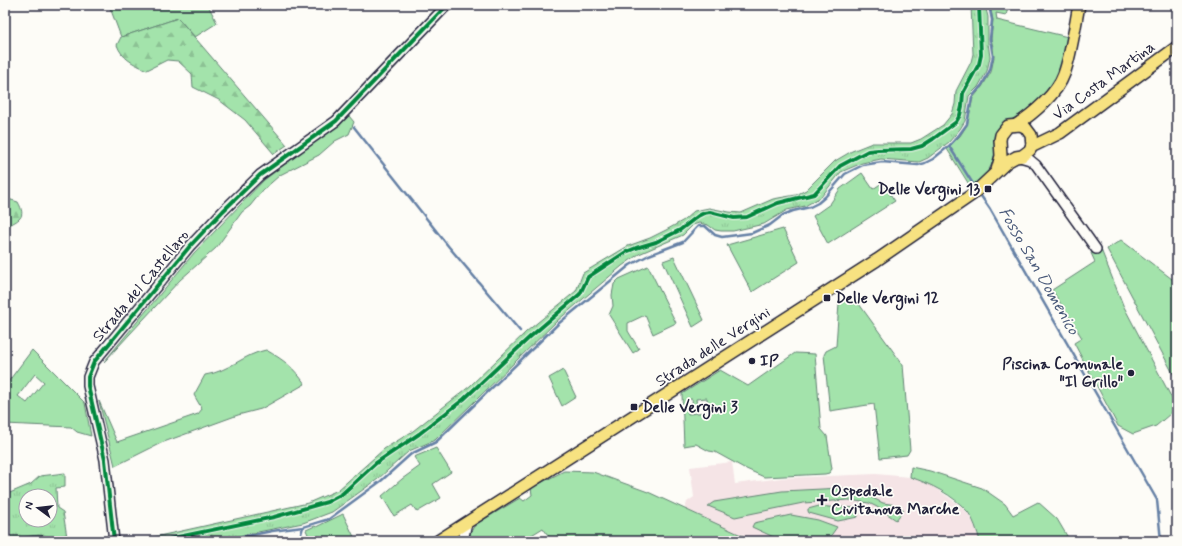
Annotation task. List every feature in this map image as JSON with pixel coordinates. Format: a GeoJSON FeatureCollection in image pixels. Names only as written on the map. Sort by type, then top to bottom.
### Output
{"type":"FeatureCollection","features":[{"type":"Feature","properties":{"kind":"main road"},"geometry":{"type":"LineString","coordinates":[[1016,125],[1037,108],[1058,87],[1064,75],[1078,5]]}},
{"type":"Feature","properties":{"kind":"main road","name":"Via Costa Martina"},"geometry":{"type":"LineString","coordinates":[[1031,148],[1060,134],[1177,47]]}},
{"type":"Feature","properties":{"kind":"main road"},"geometry":{"type":"LineString","coordinates":[[1031,148],[1032,123],[1037,108]]}},
{"type":"Feature","properties":{"kind":"main road"},"geometry":{"type":"LineString","coordinates":[[997,170],[1001,156],[1000,140],[1004,130],[1008,126],[1016,125],[1025,127],[1031,134]]}},
{"type":"Feature","properties":{"kind":"main road","name":"Via Costa Martina"},"geometry":{"type":"LineString","coordinates":[[1031,134],[1048,139]]}},
{"type":"Feature","properties":{"kind":"main road"},"geometry":{"type":"LineString","coordinates":[[1000,146],[1007,155],[1018,157]]}},
{"type":"Feature","properties":{"kind":"main road","name":"Strada delle Vergini"},"geometry":{"type":"LineString","coordinates":[[443,539],[467,522],[877,260],[977,191],[1007,162],[1027,154],[1031,148]]}},
{"type":"Feature","properties":{"kind":"street","name":"Strada del Castellaro"},"geometry":{"type":"LineString","coordinates":[[114,541],[105,460],[91,405],[88,386],[88,377],[94,362],[190,246],[223,211],[260,175],[336,120],[447,5]]}},
{"type":"Feature","properties":{"kind":"street"},"geometry":{"type":"LineString","coordinates":[[1031,148],[1036,164],[1096,249]]}},
{"type":"Feature","properties":{"kind":"street"},"geometry":{"type":"LineString","coordinates":[[1018,157],[1030,160],[1036,164]]}},
{"type":"Feature","properties":{"kind":"street"},"geometry":{"type":"LineString","coordinates":[[463,541],[463,535],[467,522]]}},
{"type":"Feature","properties":{"kind":"street"},"geometry":{"type":"LineString","coordinates":[[443,539],[459,541]]}},
{"type":"Feature","properties":{"kind":"shaded area","name":"Ospedale Civitanova Marche"},"geometry":{"type":"Polygon","coordinates":[[[732,462],[735,484],[781,478],[876,474],[910,477],[928,483],[957,503],[968,513],[975,526],[980,541],[754,541],[685,509],[687,502],[694,497],[690,467],[732,462]]]}},
{"type":"Feature","properties":{"kind":"green space"},"geometry":{"type":"Polygon","coordinates":[[[109,5],[208,5],[217,23],[195,37],[178,18],[121,37],[109,5]]]}},
{"type":"Feature","properties":{"kind":"green space"},"geometry":{"type":"Polygon","coordinates":[[[971,5],[985,5],[988,17],[988,43],[990,57],[987,71],[978,87],[969,96],[965,121],[960,129],[949,142],[928,158],[919,162],[881,159],[862,163],[841,172],[821,197],[805,206],[787,210],[764,224],[733,231],[721,231],[699,223],[693,225],[683,235],[639,254],[622,266],[557,321],[435,440],[409,451],[378,479],[332,512],[303,523],[213,541],[141,541],[308,503],[338,490],[384,449],[413,431],[470,386],[526,332],[576,291],[583,273],[628,246],[650,238],[684,220],[694,211],[709,208],[741,213],[773,199],[796,195],[806,190],[835,161],[852,151],[872,143],[911,143],[921,139],[943,125],[952,114],[955,104],[956,91],[971,62],[973,54],[971,5]]]}},
{"type":"Feature","properties":{"kind":"green space"},"geometry":{"type":"Polygon","coordinates":[[[990,5],[1009,5],[1006,15],[996,13],[997,20],[1068,37],[1062,67],[1055,82],[1022,116],[1007,122],[999,128],[995,136],[995,153],[991,166],[973,188],[970,186],[947,149],[960,136],[967,125],[973,98],[991,72],[994,57],[991,39],[993,20],[990,5]]]}},
{"type":"Feature","properties":{"kind":"green space"},"geometry":{"type":"Polygon","coordinates":[[[178,18],[287,145],[274,154],[245,120],[219,100],[193,87],[192,74],[178,61],[167,60],[147,70],[129,60],[119,50],[117,45],[121,37],[178,18]]]}},
{"type":"Feature","properties":{"kind":"green space"},"geometry":{"type":"Polygon","coordinates":[[[349,116],[354,122],[349,134],[335,141],[319,155],[280,175],[263,190],[250,206],[242,212],[216,248],[180,280],[104,362],[194,253],[264,180],[349,116]]]}},
{"type":"Feature","properties":{"kind":"green space"},"geometry":{"type":"Polygon","coordinates":[[[862,173],[873,189],[882,183],[895,201],[828,244],[813,216],[830,204],[840,189],[862,173]]]}},
{"type":"Feature","properties":{"kind":"green space"},"geometry":{"type":"Polygon","coordinates":[[[8,199],[18,202],[21,207],[22,215],[18,220],[5,227],[5,200],[8,199]]]}},
{"type":"Feature","properties":{"kind":"green space"},"geometry":{"type":"Polygon","coordinates":[[[783,229],[799,262],[752,292],[727,245],[783,229]]]}},
{"type":"Feature","properties":{"kind":"green space"},"geometry":{"type":"Polygon","coordinates":[[[1121,240],[1175,282],[1177,281],[1177,381],[1107,249],[1121,240]]]}},
{"type":"Feature","properties":{"kind":"green space"},"geometry":{"type":"Polygon","coordinates":[[[1100,247],[1123,305],[1177,408],[1156,426],[1133,434],[1118,426],[1074,343],[1082,338],[1052,290],[1095,262],[1091,253],[1100,247]]]}},
{"type":"Feature","properties":{"kind":"green space"},"geometry":{"type":"Polygon","coordinates":[[[674,257],[704,320],[693,327],[663,261],[674,257]]]}},
{"type":"Feature","properties":{"kind":"green space"},"geometry":{"type":"Polygon","coordinates":[[[648,266],[676,323],[653,334],[645,315],[628,323],[628,331],[639,349],[633,353],[609,315],[613,306],[612,295],[614,284],[619,279],[648,266]]]}},
{"type":"Feature","properties":{"kind":"green space"},"geometry":{"type":"Polygon","coordinates":[[[854,297],[903,365],[910,450],[907,455],[880,458],[874,404],[830,411],[824,355],[826,351],[836,346],[839,303],[854,297]]]}},
{"type":"Feature","properties":{"kind":"green space"},"geometry":{"type":"Polygon","coordinates":[[[32,350],[85,403],[91,436],[77,432],[71,427],[5,424],[5,386],[32,350]],[[35,374],[18,396],[27,403],[44,382],[35,374]]]}},
{"type":"Feature","properties":{"kind":"green space"},"geometry":{"type":"Polygon","coordinates":[[[266,350],[288,364],[305,384],[261,409],[238,415],[161,443],[115,466],[99,401],[117,442],[198,414],[202,409],[194,395],[205,375],[221,370],[250,355],[266,350]]]}},
{"type":"Feature","properties":{"kind":"green space"},"geometry":{"type":"Polygon","coordinates":[[[795,353],[815,354],[821,429],[827,436],[832,469],[829,473],[764,477],[696,444],[684,446],[682,394],[720,370],[748,386],[795,353]],[[707,398],[696,399],[697,408],[693,409],[692,399],[686,400],[688,414],[708,412],[707,398]]]}},
{"type":"Feature","properties":{"kind":"green space"},"geometry":{"type":"Polygon","coordinates":[[[563,370],[576,397],[562,406],[549,378],[563,370]]]}},
{"type":"Feature","properties":{"kind":"green space"},"geometry":{"type":"Polygon","coordinates":[[[436,448],[451,472],[433,484],[441,498],[417,512],[412,505],[394,516],[382,496],[420,466],[414,457],[436,448]]]}},
{"type":"Feature","properties":{"kind":"green space"},"geometry":{"type":"Polygon","coordinates":[[[911,467],[930,471],[982,488],[1005,504],[1013,515],[1038,502],[1057,519],[1070,541],[980,541],[974,522],[968,512],[949,495],[926,483],[910,477],[911,467]]]}},
{"type":"Feature","properties":{"kind":"green space"},"geometry":{"type":"Polygon","coordinates":[[[564,471],[593,472],[648,492],[754,541],[552,541],[543,528],[530,536],[534,541],[468,541],[469,536],[476,524],[520,498],[524,501],[532,495],[531,488],[564,471]]]}},
{"type":"Feature","properties":{"kind":"green space"},"geometry":{"type":"Polygon","coordinates":[[[65,473],[65,487],[22,488],[31,484],[40,476],[65,473]]]}},
{"type":"Feature","properties":{"kind":"green space"},"geometry":{"type":"Polygon","coordinates":[[[842,488],[858,491],[883,503],[897,505],[904,510],[896,520],[869,503],[849,500],[803,503],[735,517],[708,506],[714,502],[782,491],[842,488]]]}},
{"type":"Feature","properties":{"kind":"green space"},"geometry":{"type":"Polygon","coordinates":[[[18,490],[18,528],[58,528],[58,509],[63,512],[67,537],[63,541],[40,535],[5,541],[5,495],[18,490]]]}},
{"type":"Feature","properties":{"kind":"green space"},"geometry":{"type":"Polygon","coordinates":[[[819,506],[857,508],[858,517],[838,521],[809,513],[808,509],[819,506]]]}},
{"type":"Feature","properties":{"kind":"green space"},"geometry":{"type":"Polygon","coordinates":[[[343,514],[356,541],[311,541],[306,530],[315,526],[316,527],[343,514]]]}},
{"type":"Feature","properties":{"kind":"green space"},"geometry":{"type":"Polygon","coordinates":[[[791,515],[818,520],[837,527],[827,541],[782,541],[752,527],[754,523],[791,515]]]}},
{"type":"Feature","properties":{"kind":"green space"},"geometry":{"type":"Polygon","coordinates":[[[46,535],[57,541],[9,541],[25,536],[46,535]]]}},
{"type":"Feature","properties":{"kind":"waterway"},"geometry":{"type":"LineString","coordinates":[[223,541],[272,531],[303,527],[329,519],[381,481],[411,454],[436,442],[558,324],[630,265],[649,255],[683,242],[698,226],[705,226],[715,235],[722,237],[752,233],[770,225],[783,215],[818,203],[845,174],[863,165],[882,162],[918,165],[933,159],[949,146],[967,124],[972,97],[982,85],[990,70],[993,56],[990,39],[992,20],[989,5]]}},
{"type":"Feature","properties":{"kind":"waterway"},"geometry":{"type":"LineString","coordinates":[[354,127],[449,247],[520,331]]}},
{"type":"Feature","properties":{"kind":"waterway","name":"Fosso San Domenico"},"geometry":{"type":"LineString","coordinates":[[949,146],[975,187]]}},
{"type":"Feature","properties":{"kind":"waterway","name":"Fosso San Domenico"},"geometry":{"type":"LineString","coordinates":[[979,193],[990,209],[1157,500],[1161,541]]}},
{"type":"Feature","properties":{"kind":"waterway"},"geometry":{"type":"LineString","coordinates":[[299,541],[303,527]]}},
{"type":"Feature","properties":{"kind":"cycle path"},"geometry":{"type":"LineString","coordinates":[[114,541],[105,460],[88,386],[88,377],[94,362],[190,246],[223,211],[260,175],[336,121],[447,5]]}},
{"type":"Feature","properties":{"kind":"cycle path"},"geometry":{"type":"LineString","coordinates":[[159,541],[274,517],[327,502],[342,494],[376,463],[419,434],[464,399],[530,337],[580,294],[588,277],[626,252],[656,242],[680,230],[704,213],[710,212],[734,218],[747,217],[778,203],[814,194],[840,166],[868,151],[911,149],[922,146],[933,139],[956,122],[960,115],[963,93],[979,64],[981,55],[979,5]]}},
{"type":"Feature","properties":{"kind":"place","name":"Delle Vergini 13"},"geometry":{"type":"Point","coordinates":[988,189]}},
{"type":"Feature","properties":{"kind":"place","name":"Delle Vergini 12"},"geometry":{"type":"Point","coordinates":[827,298]}},
{"type":"Feature","properties":{"kind":"place","name":"IP"},"geometry":{"type":"Point","coordinates":[752,361]}},
{"type":"Feature","properties":{"kind":"place","name":"Piscina Comunale \"Il Grillo\""},"geometry":{"type":"Point","coordinates":[1131,373]}},
{"type":"Feature","properties":{"kind":"place","name":"Delle Vergini 3"},"geometry":{"type":"Point","coordinates":[634,407]}},
{"type":"Feature","properties":{"kind":"place","name":"Ospedale Civitanova Marche"},"geometry":{"type":"Point","coordinates":[822,500]}}]}
